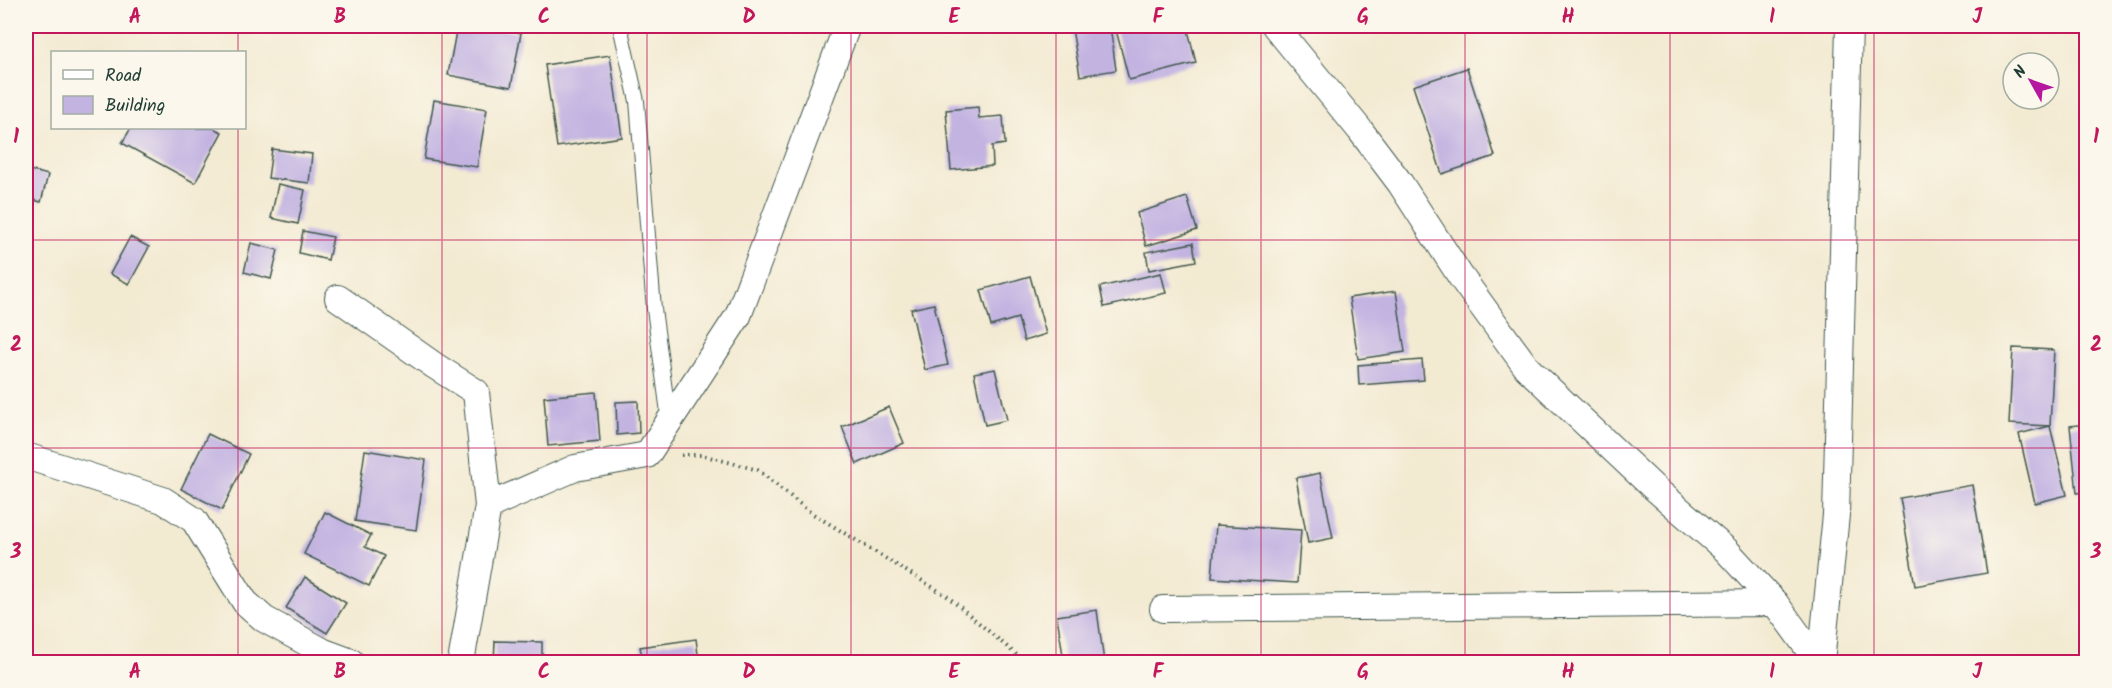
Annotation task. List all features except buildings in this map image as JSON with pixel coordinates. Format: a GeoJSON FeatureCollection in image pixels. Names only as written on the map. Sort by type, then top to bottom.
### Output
{"type":"FeatureCollection","features":[{"type":"Feature","properties":{"kind":"street"},"geometry":{"type":"LineString","coordinates":[[488,506],[575,468],[647,455],[738,316],[848,26]]}},
{"type":"Feature","properties":{"kind":"street"},"geometry":{"type":"LineString","coordinates":[[1275,26],[1400,183],[1461,277],[1527,368],[1652,486],[1726,550],[1775,603],[1820,663]]}},
{"type":"Feature","properties":{"kind":"street"},"geometry":{"type":"LineString","coordinates":[[1820,663],[1836,514],[1849,26]]}},
{"type":"Feature","properties":{"kind":"street"},"geometry":{"type":"LineString","coordinates":[[338,298],[476,392],[488,506],[461,663]]}},
{"type":"Feature","properties":{"kind":"street"},"geometry":{"type":"LineString","coordinates":[[26,456],[164,500],[194,520],[245,602],[264,619],[324,652],[351,663]]}},
{"type":"Feature","properties":{"kind":"street"},"geometry":{"type":"LineString","coordinates":[[1163,609],[1775,603]]}},
{"type":"Feature","properties":{"kind":"lane"},"geometry":{"type":"LineString","coordinates":[[620,26],[637,101],[654,309],[669,422]]}},
{"type":"Feature","properties":{"kind":"path"},"geometry":{"type":"LineString","coordinates":[[647,455],[702,455],[758,470],[810,512],[948,596],[1025,663]]}}]}
